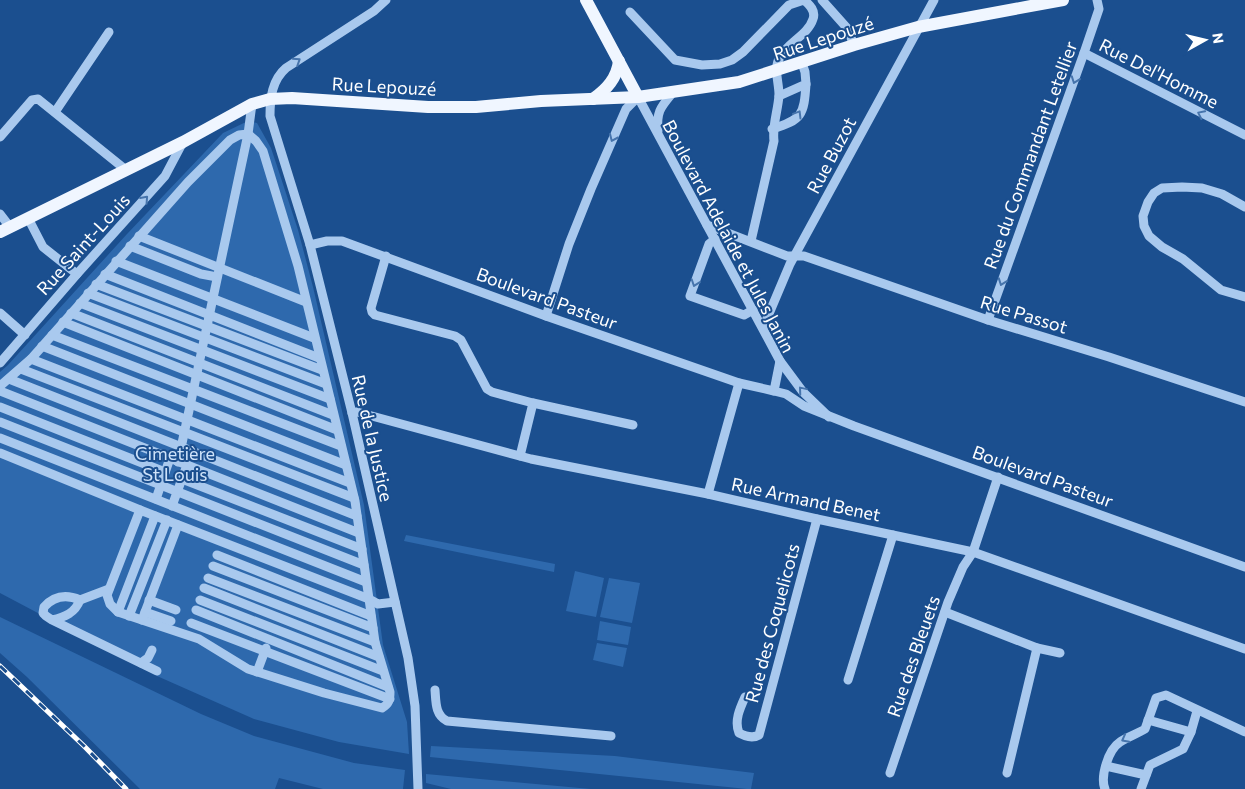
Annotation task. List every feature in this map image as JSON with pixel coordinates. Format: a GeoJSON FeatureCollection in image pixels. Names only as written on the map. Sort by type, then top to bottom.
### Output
{"type":"FeatureCollection","features":[{"type":"Feature","properties":{"kind":"main road"},"geometry":{"type":"LineString","coordinates":[[586,0],[601,21],[638,97]]}},
{"type":"Feature","properties":{"kind":"main road","name":"Rue Lepouzé"},"geometry":{"type":"LineString","coordinates":[[5,229],[184,142],[252,104],[270,99],[292,98],[428,108],[476,107],[638,97],[739,82],[854,45],[918,27],[1062,0]]}},
{"type":"Feature","properties":{"kind":"main road"},"geometry":{"type":"LineString","coordinates":[[593,99],[603,92],[612,81],[618,72],[619,61]]}},
{"type":"Feature","properties":{"kind":"street"},"geometry":{"type":"LineString","coordinates":[[270,99],[278,75],[286,68],[374,11],[386,0]]}},
{"type":"Feature","properties":{"kind":"street"},"geometry":{"type":"LineString","coordinates":[[630,12],[675,60],[702,65],[720,64],[732,60],[743,52],[789,5],[804,0],[812,7],[814,17],[810,26],[778,58],[776,71],[779,96],[772,129],[774,141],[751,241]]}},
{"type":"Feature","properties":{"kind":"street"},"geometry":{"type":"LineString","coordinates":[[822,0],[847,28],[854,45]]}},
{"type":"Feature","properties":{"kind":"street","name":"Rue Buzot"},"geometry":{"type":"LineString","coordinates":[[763,328],[794,257],[934,0]]}},
{"type":"Feature","properties":{"kind":"street","name":"Rue du Commandant Letellier"},"geometry":{"type":"LineString","coordinates":[[988,320],[1084,53],[1099,9],[1098,0]]}},
{"type":"Feature","properties":{"kind":"street"},"geometry":{"type":"LineString","coordinates":[[54,112],[110,32]]}},
{"type":"Feature","properties":{"kind":"street","name":"Rue Del'Homme"},"geometry":{"type":"LineString","coordinates":[[1084,53],[1245,135]]}},
{"type":"Feature","properties":{"kind":"street"},"geometry":{"type":"LineString","coordinates":[[772,129],[793,122],[802,111],[806,84],[802,63]]}},
{"type":"Feature","properties":{"kind":"street"},"geometry":{"type":"LineString","coordinates":[[779,96],[806,84]]}},
{"type":"Feature","properties":{"kind":"street"},"geometry":{"type":"LineString","coordinates":[[658,134],[657,117],[674,91]]}},
{"type":"Feature","properties":{"kind":"street"},"geometry":{"type":"LineString","coordinates":[[546,316],[578,219],[626,109],[638,97]]}},
{"type":"Feature","properties":{"kind":"street","name":"Boulevard Adelaide et Jules Janin"},"geometry":{"type":"LineString","coordinates":[[638,97],[780,360],[774,391]]}},
{"type":"Feature","properties":{"kind":"street"},"geometry":{"type":"LineString","coordinates":[[0,137],[32,100],[36,98],[126,170]]}},
{"type":"Feature","properties":{"kind":"street","name":"Rue de la Justice"},"geometry":{"type":"LineString","coordinates":[[270,99],[270,116],[273,128],[310,245],[352,413],[408,658],[414,694],[418,747],[418,789]]}},
{"type":"Feature","properties":{"kind":"street"},"geometry":{"type":"LineString","coordinates":[[156,499],[165,472],[181,447],[248,134],[252,104]]}},
{"type":"Feature","properties":{"kind":"street"},"geometry":{"type":"LineString","coordinates":[[0,386],[31,359],[116,261],[188,182],[230,140],[240,135],[248,134],[256,141],[263,151],[298,266],[354,498],[375,642],[390,699],[387,705],[382,708],[324,693],[248,669],[199,639],[143,616]]}},
{"type":"Feature","properties":{"kind":"street","name":"Rue Saint-Louis"},"geometry":{"type":"LineString","coordinates":[[0,363],[165,176],[184,142]]}},
{"type":"Feature","properties":{"kind":"street"},"geometry":{"type":"LineString","coordinates":[[1245,207],[1222,194],[1202,188],[1162,188],[1154,193],[1148,202],[1143,216],[1144,226],[1149,236],[1162,247],[1183,259],[1221,290],[1245,297]]}},
{"type":"Feature","properties":{"kind":"street"},"geometry":{"type":"LineString","coordinates":[[0,214],[5,229]]}},
{"type":"Feature","properties":{"kind":"street"},"geometry":{"type":"LineString","coordinates":[[28,218],[43,247],[77,274]]}},
{"type":"Feature","properties":{"kind":"street","name":"Rue Passot"},"geometry":{"type":"LineString","coordinates":[[707,225],[787,256],[804,256],[988,320],[1109,357],[1245,402]]}},
{"type":"Feature","properties":{"kind":"street"},"geometry":{"type":"LineString","coordinates":[[139,236],[306,302]]}},
{"type":"Feature","properties":{"kind":"street"},"geometry":{"type":"LineString","coordinates":[[715,239],[709,244],[690,296],[744,316],[753,310]]}},
{"type":"Feature","properties":{"kind":"street","name":"Boulevard Pasteur"},"geometry":{"type":"LineString","coordinates":[[310,245],[327,241],[342,241],[546,316],[739,383],[774,391]]}},
{"type":"Feature","properties":{"kind":"street"},"geometry":{"type":"LineString","coordinates":[[130,246],[201,274],[217,277]]}},
{"type":"Feature","properties":{"kind":"street"},"geometry":{"type":"LineString","coordinates":[[386,256],[371,308],[375,315],[455,336],[461,340],[487,389],[492,392],[633,425]]}},
{"type":"Feature","properties":{"kind":"street"},"geometry":{"type":"LineString","coordinates":[[116,261],[314,338]]}},
{"type":"Feature","properties":{"kind":"street"},"geometry":{"type":"LineString","coordinates":[[105,274],[320,358]]}},
{"type":"Feature","properties":{"kind":"street"},"geometry":{"type":"LineString","coordinates":[[96,284],[207,328],[322,370]]}},
{"type":"Feature","properties":{"kind":"street"},"geometry":{"type":"LineString","coordinates":[[88,293],[326,384]]}},
{"type":"Feature","properties":{"kind":"street"},"geometry":{"type":"LineString","coordinates":[[80,303],[330,399]]}},
{"type":"Feature","properties":{"kind":"street"},"geometry":{"type":"LineString","coordinates":[[0,313],[25,335]]}},
{"type":"Feature","properties":{"kind":"street"},"geometry":{"type":"LineString","coordinates":[[71,313],[334,415]]}},
{"type":"Feature","properties":{"kind":"street"},"geometry":{"type":"LineString","coordinates":[[63,322],[337,430]]}},
{"type":"Feature","properties":{"kind":"street"},"geometry":{"type":"LineString","coordinates":[[52,335],[341,446]]}},
{"type":"Feature","properties":{"kind":"street"},"geometry":{"type":"LineString","coordinates":[[42,346],[346,465]]}},
{"type":"Feature","properties":{"kind":"street"},"geometry":{"type":"LineString","coordinates":[[31,359],[350,483]]}},
{"type":"Feature","properties":{"kind":"street"},"geometry":{"type":"LineString","coordinates":[[780,360],[803,392],[829,417]]}},
{"type":"Feature","properties":{"kind":"street"},"geometry":{"type":"LineString","coordinates":[[21,369],[354,498]]}},
{"type":"Feature","properties":{"kind":"street"},"geometry":{"type":"LineString","coordinates":[[9,379],[357,516]]}},
{"type":"Feature","properties":{"kind":"street"},"geometry":{"type":"LineString","coordinates":[[708,494],[739,383]]}},
{"type":"Feature","properties":{"kind":"street"},"geometry":{"type":"LineString","coordinates":[[774,391],[786,394],[804,406],[829,417]]}},
{"type":"Feature","properties":{"kind":"street"},"geometry":{"type":"LineString","coordinates":[[0,392],[359,533]]}},
{"type":"Feature","properties":{"kind":"street"},"geometry":{"type":"LineString","coordinates":[[520,456],[533,403]]}},
{"type":"Feature","properties":{"kind":"street"},"geometry":{"type":"LineString","coordinates":[[0,407],[165,472]]}},
{"type":"Feature","properties":{"kind":"street","name":"Rue Armand Benet"},"geometry":{"type":"LineString","coordinates":[[352,413],[357,412],[397,422],[520,456],[708,494],[974,552],[1245,649]]}},
{"type":"Feature","properties":{"kind":"street","name":"Boulevard Pasteur"},"geometry":{"type":"LineString","coordinates":[[829,417],[1245,567]]}},
{"type":"Feature","properties":{"kind":"street"},"geometry":{"type":"LineString","coordinates":[[0,422],[364,564]]}},
{"type":"Feature","properties":{"kind":"street"},"geometry":{"type":"LineString","coordinates":[[0,438],[366,582]]}},
{"type":"Feature","properties":{"kind":"street"},"geometry":{"type":"LineString","coordinates":[[0,453],[378,604],[395,602]]}},
{"type":"Feature","properties":{"kind":"street"},"geometry":{"type":"LineString","coordinates":[[172,506],[187,465]]}},
{"type":"Feature","properties":{"kind":"street","name":"Rue des Bleuets"},"geometry":{"type":"LineString","coordinates":[[890,773],[945,612],[963,566],[974,552],[998,478]]}},
{"type":"Feature","properties":{"kind":"street"},"geometry":{"type":"LineString","coordinates":[[182,479],[362,550]]}},
{"type":"Feature","properties":{"kind":"street"},"geometry":{"type":"LineString","coordinates":[[140,510],[107,595],[110,604],[118,612],[129,616],[143,616],[172,621]]}},
{"type":"Feature","properties":{"kind":"street"},"geometry":{"type":"LineString","coordinates":[[118,612],[155,516]]}},
{"type":"Feature","properties":{"kind":"street","name":"Rue des Coquelicots"},"geometry":{"type":"LineString","coordinates":[[746,697],[738,716],[736,728],[739,733],[752,737],[759,735],[817,519]]}},
{"type":"Feature","properties":{"kind":"street"},"geometry":{"type":"LineString","coordinates":[[129,616],[167,520]]}},
{"type":"Feature","properties":{"kind":"street"},"geometry":{"type":"LineString","coordinates":[[143,616],[178,525]]}},
{"type":"Feature","properties":{"kind":"street"},"geometry":{"type":"LineString","coordinates":[[848,680],[893,535]]}},
{"type":"Feature","properties":{"kind":"street"},"geometry":{"type":"LineString","coordinates":[[186,635],[222,542]]}},
{"type":"Feature","properties":{"kind":"street"},"geometry":{"type":"LineString","coordinates":[[217,555],[371,616]]}},
{"type":"Feature","properties":{"kind":"street"},"geometry":{"type":"LineString","coordinates":[[213,566],[373,628]]}},
{"type":"Feature","properties":{"kind":"street"},"geometry":{"type":"LineString","coordinates":[[257,672],[296,571]]}},
{"type":"Feature","properties":{"kind":"street"},"geometry":{"type":"LineString","coordinates":[[208,578],[375,642]]}},
{"type":"Feature","properties":{"kind":"street"},"geometry":{"type":"LineString","coordinates":[[204,588],[379,657]]}},
{"type":"Feature","properties":{"kind":"street"},"geometry":{"type":"LineString","coordinates":[[109,589],[80,600],[68,596],[54,599],[44,607],[43,613],[52,620],[157,671]]}},
{"type":"Feature","properties":{"kind":"street"},"geometry":{"type":"LineString","coordinates":[[52,620],[71,613],[75,610],[80,600]]}},
{"type":"Feature","properties":{"kind":"street"},"geometry":{"type":"LineString","coordinates":[[149,600],[176,610]]}},
{"type":"Feature","properties":{"kind":"street"},"geometry":{"type":"LineString","coordinates":[[200,600],[383,671]]}},
{"type":"Feature","properties":{"kind":"street"},"geometry":{"type":"LineString","coordinates":[[196,610],[388,687]]}},
{"type":"Feature","properties":{"kind":"street"},"geometry":{"type":"LineString","coordinates":[[945,612],[1037,648],[1060,653]]}},
{"type":"Feature","properties":{"kind":"street"},"geometry":{"type":"LineString","coordinates":[[191,622],[390,699]]}},
{"type":"Feature","properties":{"kind":"street"},"geometry":{"type":"LineString","coordinates":[[1007,773],[1037,648]]}},
{"type":"Feature","properties":{"kind":"street"},"geometry":{"type":"LineString","coordinates":[[141,663],[148,658],[152,650]]}},
{"type":"Feature","properties":{"kind":"street"},"geometry":{"type":"LineString","coordinates":[[435,690],[438,714],[447,721],[611,736]]}},
{"type":"Feature","properties":{"kind":"street"},"geometry":{"type":"LineString","coordinates":[[1105,789],[1102,783],[1112,749],[1119,742],[1145,730],[1156,698],[1161,695],[1166,695],[1245,732]]}},
{"type":"Feature","properties":{"kind":"street"},"geometry":{"type":"LineString","coordinates":[[1141,789],[1150,765],[1182,749],[1191,732],[1197,710]]}},
{"type":"Feature","properties":{"kind":"street"},"geometry":{"type":"LineString","coordinates":[[1148,720],[1191,732]]}},
{"type":"Feature","properties":{"kind":"street"},"geometry":{"type":"LineString","coordinates":[[1106,766],[1146,774]]}},
{"type":"Feature","properties":{"kind":"green space","name":"Cimetière St Louis"},"geometry":{"type":"Polygon","coordinates":[[[248,121],[257,123],[271,148],[298,230],[313,287],[364,505],[383,645],[407,722],[409,754],[339,742],[254,719],[157,676],[0,593],[0,372],[223,133],[248,121]]]}},
{"type":"Feature","properties":{"kind":"green space"},"geometry":{"type":"Polygon","coordinates":[[[406,535],[555,564],[554,572],[404,541],[406,535]]]}},
{"type":"Feature","properties":{"kind":"green space"},"geometry":{"type":"Polygon","coordinates":[[[575,571],[604,578],[596,617],[566,611],[575,571]]]}},
{"type":"Feature","properties":{"kind":"green space"},"geometry":{"type":"Polygon","coordinates":[[[609,578],[640,583],[632,623],[600,617],[609,578]]]}},
{"type":"Feature","properties":{"kind":"green space"},"geometry":{"type":"Polygon","coordinates":[[[0,617],[201,714],[254,736],[354,763],[405,770],[403,789],[323,789],[279,778],[275,789],[140,789],[27,677],[0,653],[0,617]]]}},
{"type":"Feature","properties":{"kind":"green space"},"geometry":{"type":"Polygon","coordinates":[[[600,621],[631,627],[628,645],[597,640],[600,621]]]}},
{"type":"Feature","properties":{"kind":"green space"},"geometry":{"type":"Polygon","coordinates":[[[597,643],[627,648],[623,667],[593,660],[597,643]]]}},
{"type":"Feature","properties":{"kind":"green space"},"geometry":{"type":"Polygon","coordinates":[[[431,746],[615,756],[754,773],[751,789],[747,789],[430,757],[431,746]]]}},
{"type":"Feature","properties":{"kind":"green space"},"geometry":{"type":"Polygon","coordinates":[[[426,774],[591,789],[451,789],[426,783],[426,774]]]}},
{"type":"Feature","properties":{"kind":"railway"},"geometry":{"type":"LineString","coordinates":[[0,666],[126,789]]}}]}
